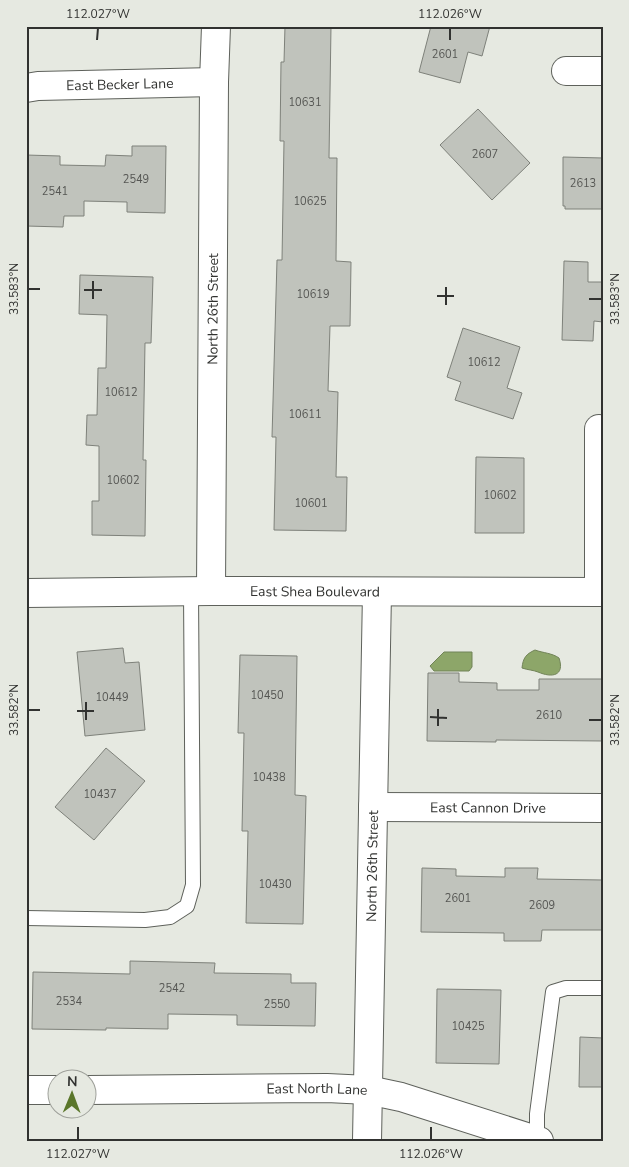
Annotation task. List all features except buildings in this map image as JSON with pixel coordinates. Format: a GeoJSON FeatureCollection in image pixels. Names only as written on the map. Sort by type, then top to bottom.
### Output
{"type":"FeatureCollection","features":[{"type":"Feature","properties":{"kind":"street","name":"North 26th Street"},"geometry":{"type":"LineString","coordinates":[[201,591],[216,26]]}},
{"type":"Feature","properties":{"kind":"street"},"geometry":{"type":"LineString","coordinates":[[566,71],[603,71]]}},
{"type":"Feature","properties":{"kind":"street","name":"East Becker Lane"},"geometry":{"type":"LineString","coordinates":[[26,88],[38,86],[214,82]]}},
{"type":"Feature","properties":{"kind":"street"},"geometry":{"type":"LineString","coordinates":[[599,429],[601,592]]}},
{"type":"Feature","properties":{"kind":"street","name":"East Shea Boulevard"},"geometry":{"type":"LineString","coordinates":[[26,593],[201,591],[601,592]]}},
{"type":"Feature","properties":{"kind":"street","name":"North 26th Street"},"geometry":{"type":"LineString","coordinates":[[367,1141],[377,592]]}},
{"type":"Feature","properties":{"kind":"street","name":"East Cannon Drive"},"geometry":{"type":"LineString","coordinates":[[373,807],[603,808]]}},
{"type":"Feature","properties":{"kind":"street","name":"East North Lane"},"geometry":{"type":"LineString","coordinates":[[98,1090],[327,1088],[368,1090],[401,1097],[538,1141]]}},
{"type":"Feature","properties":{"kind":"street"},"geometry":{"type":"LineString","coordinates":[[26,1090],[48,1090]]}},
{"type":"Feature","properties":{"kind":"lane"},"geometry":{"type":"LineString","coordinates":[[26,918],[145,920],[170,917],[187,906],[193,885],[201,591]]}},
{"type":"Feature","properties":{"kind":"lane"},"geometry":{"type":"LineString","coordinates":[[538,1141],[536,1114],[554,992],[566,988],[603,988]]}},
{"type":"Feature","properties":{"kind":"shaded area"},"geometry":{"type":"Polygon","coordinates":[[[535,650],[559,658],[559,672],[548,675],[522,668],[526,657],[535,650]]]}},
{"type":"Feature","properties":{"kind":"shaded area"},"geometry":{"type":"Polygon","coordinates":[[[444,652],[472,652],[472,667],[469,671],[434,671],[430,666],[444,652]]]}}]}
